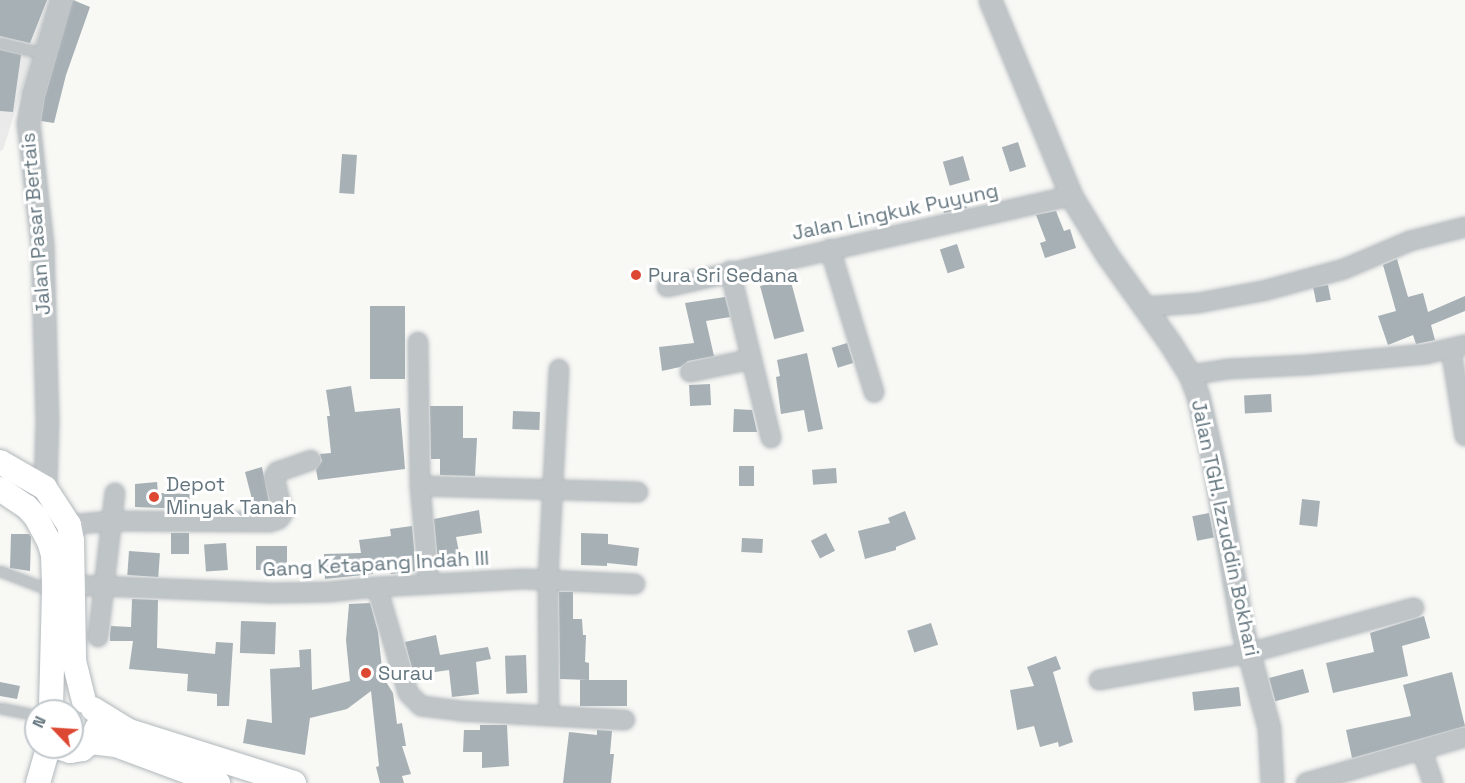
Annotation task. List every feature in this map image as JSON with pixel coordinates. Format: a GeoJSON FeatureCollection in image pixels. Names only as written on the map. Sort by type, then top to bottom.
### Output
{"type":"FeatureCollection","features":[{"type":"Feature","properties":{"kind":"main road"},"geometry":{"type":"LineString","coordinates":[[0,462],[45,488],[69,525],[64,589],[47,699]]}},
{"type":"Feature","properties":{"kind":"main road"},"geometry":{"type":"LineString","coordinates":[[0,489],[27,507],[43,528],[64,589],[74,661],[88,705],[97,720],[97,731],[91,742],[84,747]]}},
{"type":"Feature","properties":{"kind":"main road"},"geometry":{"type":"LineString","coordinates":[[84,703],[129,731],[294,783]]}},
{"type":"Feature","properties":{"kind":"main road"},"geometry":{"type":"LineString","coordinates":[[91,742],[116,746],[218,783]]}},
{"type":"Feature","properties":{"kind":"main road"},"geometry":{"type":"LineString","coordinates":[[38,783],[45,759]]}},
{"type":"Feature","properties":{"kind":"street","name":"Jalan Pasar Bertais"},"geometry":{"type":"LineString","coordinates":[[45,488],[47,420],[42,245],[28,134],[31,101],[61,0]]}},
{"type":"Feature","properties":{"kind":"street","name":"Jalan TGH. Izzuddin Bokhari"},"geometry":{"type":"LineString","coordinates":[[990,0],[1009,52],[1071,196],[1190,375],[1208,434],[1229,563],[1269,728],[1272,783]]}},
{"type":"Feature","properties":{"kind":"street","name":"Jalan Lingkuk Puyung"},"geometry":{"type":"LineString","coordinates":[[667,287],[1071,196]]}},
{"type":"Feature","properties":{"kind":"street"},"geometry":{"type":"LineString","coordinates":[[1143,307],[1198,303],[1263,291],[1344,269],[1410,241],[1465,227]]}},
{"type":"Feature","properties":{"kind":"street"},"geometry":{"type":"LineString","coordinates":[[830,249],[874,392]]}},
{"type":"Feature","properties":{"kind":"street"},"geometry":{"type":"LineString","coordinates":[[730,272],[771,438]]}},
{"type":"Feature","properties":{"kind":"street"},"geometry":{"type":"LineString","coordinates":[[418,342],[420,486],[429,584]]}},
{"type":"Feature","properties":{"kind":"street"},"geometry":{"type":"LineString","coordinates":[[1190,375],[1228,369],[1345,362],[1458,347],[1465,436]]}},
{"type":"Feature","properties":{"kind":"street"},"geometry":{"type":"LineString","coordinates":[[690,372],[752,359]]}},
{"type":"Feature","properties":{"kind":"street"},"geometry":{"type":"LineString","coordinates":[[549,716],[548,579],[559,369]]}},
{"type":"Feature","properties":{"kind":"street"},"geometry":{"type":"LineString","coordinates":[[69,525],[111,521],[270,522],[279,519],[283,513],[274,477],[277,472],[311,460]]}},
{"type":"Feature","properties":{"kind":"street"},"geometry":{"type":"LineString","coordinates":[[420,486],[638,492]]}},
{"type":"Feature","properties":{"kind":"street"},"geometry":{"type":"LineString","coordinates":[[98,637],[111,586],[111,521],[115,493]]}},
{"type":"Feature","properties":{"kind":"street","name":"Gang Ketapang Indah III"},"geometry":{"type":"LineString","coordinates":[[64,589],[111,586],[268,593],[328,592],[377,587],[548,579],[635,584]]}},
{"type":"Feature","properties":{"kind":"street"},"geometry":{"type":"LineString","coordinates":[[377,587],[407,688],[417,704],[430,710],[626,720]]}},
{"type":"Feature","properties":{"kind":"street"},"geometry":{"type":"LineString","coordinates":[[1099,680],[1249,653],[1414,608]]}},
{"type":"Feature","properties":{"kind":"street"},"geometry":{"type":"LineString","coordinates":[[1306,783],[1465,737]]}},
{"type":"Feature","properties":{"kind":"street"},"geometry":{"type":"LineString","coordinates":[[1422,751],[1433,783]]}},
{"type":"Feature","properties":{"kind":"lane"},"geometry":{"type":"LineString","coordinates":[[0,43],[45,54]]}},
{"type":"Feature","properties":{"kind":"lane"},"geometry":{"type":"LineString","coordinates":[[0,571],[64,589]]}},
{"type":"Feature","properties":{"kind":"lane"},"geometry":{"type":"LineString","coordinates":[[0,708],[24,710]]}},
{"type":"Feature","properties":{"kind":"shaded area"},"geometry":{"type":"Polygon","coordinates":[[[0,0],[49,0],[49,2],[3,150],[0,151],[0,0]]]}},
{"type":"Feature","properties":{"kind":"building"},"geometry":{"type":"Polygon","coordinates":[[[0,0],[47,0],[30,43],[0,36],[0,0]]]}},
{"type":"Feature","properties":{"kind":"building"},"geometry":{"type":"Polygon","coordinates":[[[73,0],[90,7],[66,75],[54,123],[41,121],[45,97],[73,0]]]}},
{"type":"Feature","properties":{"kind":"building"},"geometry":{"type":"Polygon","coordinates":[[[0,50],[21,55],[13,112],[0,111],[0,50]]]}},
{"type":"Feature","properties":{"kind":"building"},"geometry":{"type":"Polygon","coordinates":[[[1018,142],[1026,167],[1010,172],[1002,147],[1018,142]]]}},
{"type":"Feature","properties":{"kind":"building"},"geometry":{"type":"Polygon","coordinates":[[[342,154],[357,155],[354,194],[339,193],[342,154]]]}},
{"type":"Feature","properties":{"kind":"building"},"geometry":{"type":"Polygon","coordinates":[[[963,156],[970,180],[950,186],[943,162],[963,156]]]}},
{"type":"Feature","properties":{"kind":"building"},"geometry":{"type":"Polygon","coordinates":[[[964,196],[967,208],[944,213],[941,203],[964,196]]]}},
{"type":"Feature","properties":{"kind":"building"},"geometry":{"type":"Polygon","coordinates":[[[1056,211],[1064,231],[1070,229],[1076,248],[1045,258],[1040,243],[1046,241],[1036,215],[1056,211]]]}},
{"type":"Feature","properties":{"kind":"building"},"geometry":{"type":"Polygon","coordinates":[[[957,244],[965,268],[948,273],[940,250],[957,244]]]}},
{"type":"Feature","properties":{"kind":"building"},"geometry":{"type":"Polygon","coordinates":[[[1397,259],[1408,297],[1423,293],[1428,312],[1465,296],[1465,311],[1431,325],[1435,340],[1416,344],[1413,335],[1388,345],[1378,316],[1396,311],[1383,265],[1397,259]]]}},
{"type":"Feature","properties":{"kind":"building"},"geometry":{"type":"Polygon","coordinates":[[[790,278],[804,331],[774,339],[760,286],[790,278]]]}},
{"type":"Feature","properties":{"kind":"building"},"geometry":{"type":"Polygon","coordinates":[[[1328,285],[1331,300],[1316,303],[1313,288],[1328,285]]]}},
{"type":"Feature","properties":{"kind":"building"},"geometry":{"type":"Polygon","coordinates":[[[725,297],[730,317],[706,321],[714,356],[688,361],[680,367],[662,371],[659,347],[694,343],[685,303],[725,297]]]}},
{"type":"Feature","properties":{"kind":"building"},"geometry":{"type":"Polygon","coordinates":[[[370,306],[405,306],[405,379],[370,379],[370,306]]]}},
{"type":"Feature","properties":{"kind":"building"},"geometry":{"type":"Polygon","coordinates":[[[847,343],[853,363],[838,368],[832,348],[847,343]]]}},
{"type":"Feature","properties":{"kind":"building"},"geometry":{"type":"Polygon","coordinates":[[[807,353],[823,429],[808,432],[804,410],[781,414],[776,377],[780,376],[777,360],[807,353]]]}},
{"type":"Feature","properties":{"kind":"building"},"geometry":{"type":"Polygon","coordinates":[[[710,384],[711,405],[690,406],[689,385],[710,384]]]}},
{"type":"Feature","properties":{"kind":"building"},"geometry":{"type":"Polygon","coordinates":[[[351,386],[355,412],[400,408],[405,469],[318,480],[316,470],[322,461],[320,454],[331,453],[327,416],[330,416],[326,390],[351,386]]]}},
{"type":"Feature","properties":{"kind":"building"},"geometry":{"type":"Polygon","coordinates":[[[1271,394],[1272,412],[1245,413],[1244,395],[1271,394]]]}},
{"type":"Feature","properties":{"kind":"building"},"geometry":{"type":"Polygon","coordinates":[[[430,406],[463,406],[463,438],[477,438],[475,476],[440,475],[440,459],[431,459],[430,406]]]}},
{"type":"Feature","properties":{"kind":"building"},"geometry":{"type":"Polygon","coordinates":[[[734,409],[752,410],[757,432],[733,432],[734,409]]]}},
{"type":"Feature","properties":{"kind":"building"},"geometry":{"type":"Polygon","coordinates":[[[513,411],[540,412],[539,430],[512,429],[513,411]]]}},
{"type":"Feature","properties":{"kind":"building"},"geometry":{"type":"Polygon","coordinates":[[[739,466],[754,466],[754,486],[739,486],[739,466]]]}},
{"type":"Feature","properties":{"kind":"building"},"geometry":{"type":"Polygon","coordinates":[[[262,467],[270,508],[255,511],[245,472],[262,467]]]}},
{"type":"Feature","properties":{"kind":"building"},"geometry":{"type":"Polygon","coordinates":[[[836,468],[837,483],[813,485],[812,470],[836,468]]]}},
{"type":"Feature","properties":{"kind":"building"},"geometry":{"type":"Polygon","coordinates":[[[157,482],[158,493],[190,494],[189,509],[135,507],[135,484],[157,482]]]}},
{"type":"Feature","properties":{"kind":"building"},"geometry":{"type":"Polygon","coordinates":[[[1302,499],[1320,501],[1317,527],[1299,525],[1302,499]]]}},
{"type":"Feature","properties":{"kind":"building"},"geometry":{"type":"Polygon","coordinates":[[[479,510],[482,533],[456,537],[460,557],[438,561],[434,519],[479,510]]]}},
{"type":"Feature","properties":{"kind":"building"},"geometry":{"type":"Polygon","coordinates":[[[905,511],[916,539],[896,547],[896,550],[865,559],[858,531],[890,523],[888,518],[905,511]]]}},
{"type":"Feature","properties":{"kind":"building"},"geometry":{"type":"Polygon","coordinates":[[[1209,513],[1214,538],[1197,541],[1192,516],[1209,513]]]}},
{"type":"Feature","properties":{"kind":"building"},"geometry":{"type":"Polygon","coordinates":[[[412,526],[416,571],[391,574],[388,566],[373,568],[373,574],[325,579],[324,554],[361,553],[359,540],[391,536],[390,529],[412,526]]]}},
{"type":"Feature","properties":{"kind":"building"},"geometry":{"type":"Polygon","coordinates":[[[171,533],[189,533],[189,554],[171,554],[171,533]]]}},
{"type":"Feature","properties":{"kind":"building"},"geometry":{"type":"Polygon","coordinates":[[[581,533],[608,534],[608,544],[639,548],[637,566],[607,563],[607,566],[581,565],[581,533]]]}},
{"type":"Feature","properties":{"kind":"building"},"geometry":{"type":"Polygon","coordinates":[[[826,533],[835,551],[820,559],[811,541],[826,533]]]}},
{"type":"Feature","properties":{"kind":"building"},"geometry":{"type":"Polygon","coordinates":[[[11,534],[29,534],[31,537],[30,571],[10,568],[11,534]]]}},
{"type":"Feature","properties":{"kind":"building"},"geometry":{"type":"Polygon","coordinates":[[[742,538],[763,539],[762,553],[741,552],[742,538]]]}},
{"type":"Feature","properties":{"kind":"building"},"geometry":{"type":"Polygon","coordinates":[[[226,543],[228,570],[206,571],[204,545],[226,543]]]}},
{"type":"Feature","properties":{"kind":"building"},"geometry":{"type":"Polygon","coordinates":[[[256,546],[287,546],[287,570],[256,570],[256,546]]]}},
{"type":"Feature","properties":{"kind":"building"},"geometry":{"type":"Polygon","coordinates":[[[129,551],[160,553],[158,577],[127,575],[129,551]]]}},
{"type":"Feature","properties":{"kind":"building"},"geometry":{"type":"Polygon","coordinates":[[[559,592],[573,592],[573,619],[582,619],[583,635],[586,635],[585,662],[589,663],[589,680],[560,679],[559,592]]]}},
{"type":"Feature","properties":{"kind":"building"},"geometry":{"type":"Polygon","coordinates":[[[132,599],[158,600],[157,648],[215,654],[216,642],[233,643],[229,706],[217,706],[217,694],[187,691],[188,674],[129,669],[133,641],[110,641],[110,634],[111,626],[131,627],[132,599]]]}},
{"type":"Feature","properties":{"kind":"building"},"geometry":{"type":"Polygon","coordinates":[[[370,603],[378,632],[383,677],[393,693],[397,724],[402,723],[406,746],[402,746],[411,774],[402,776],[404,783],[380,783],[376,767],[379,766],[371,691],[347,709],[310,718],[305,755],[243,743],[247,719],[272,723],[270,669],[300,667],[299,650],[311,649],[312,690],[350,681],[346,640],[349,604],[370,603]]]}},
{"type":"Feature","properties":{"kind":"building"},"geometry":{"type":"Polygon","coordinates":[[[1424,616],[1430,638],[1402,646],[1408,676],[1333,693],[1326,663],[1374,652],[1370,633],[1424,616]]]}},
{"type":"Feature","properties":{"kind":"building"},"geometry":{"type":"Polygon","coordinates":[[[241,621],[276,622],[275,654],[240,653],[241,621]]]}},
{"type":"Feature","properties":{"kind":"building"},"geometry":{"type":"Polygon","coordinates":[[[931,623],[938,645],[914,653],[907,631],[931,623]]]}},
{"type":"Feature","properties":{"kind":"building"},"geometry":{"type":"Polygon","coordinates":[[[436,635],[440,655],[488,647],[491,659],[476,662],[479,694],[452,697],[449,670],[414,675],[405,642],[436,635]]]}},
{"type":"Feature","properties":{"kind":"building"},"geometry":{"type":"Polygon","coordinates":[[[526,655],[527,693],[506,694],[505,656],[526,655]]]}},
{"type":"Feature","properties":{"kind":"building"},"geometry":{"type":"Polygon","coordinates":[[[1056,656],[1061,669],[1053,672],[1073,742],[1059,747],[1058,742],[1040,747],[1034,726],[1017,730],[1010,690],[1034,686],[1027,667],[1056,656]]]}},
{"type":"Feature","properties":{"kind":"building"},"geometry":{"type":"Polygon","coordinates":[[[1303,669],[1309,692],[1275,701],[1269,678],[1303,669]]]}},
{"type":"Feature","properties":{"kind":"building"},"geometry":{"type":"Polygon","coordinates":[[[1452,672],[1465,726],[1352,758],[1346,730],[1411,716],[1403,685],[1452,672]]]}},
{"type":"Feature","properties":{"kind":"building"},"geometry":{"type":"Polygon","coordinates":[[[580,680],[627,680],[627,706],[580,706],[580,680]]]}},
{"type":"Feature","properties":{"kind":"building"},"geometry":{"type":"Polygon","coordinates":[[[0,682],[20,686],[17,699],[0,696],[0,682]]]}},
{"type":"Feature","properties":{"kind":"building"},"geometry":{"type":"Polygon","coordinates":[[[1239,687],[1241,706],[1194,711],[1192,692],[1239,687]]]}},
{"type":"Feature","properties":{"kind":"building"},"geometry":{"type":"Polygon","coordinates":[[[480,725],[507,725],[509,766],[482,768],[482,752],[463,752],[464,730],[480,730],[480,725]]]}},
{"type":"Feature","properties":{"kind":"building"},"geometry":{"type":"Polygon","coordinates":[[[597,730],[612,731],[610,754],[614,754],[611,783],[563,783],[569,732],[597,735],[597,730]]]}},
{"type":"Feature","properties":{"kind":"place","name":"Pura Sri Sedana"},"geometry":{"type":"Point","coordinates":[636,275]}},
{"type":"Feature","properties":{"kind":"place","name":"Depot Minyak Tanah"},"geometry":{"type":"Point","coordinates":[154,497]}},
{"type":"Feature","properties":{"kind":"place","name":"Surau"},"geometry":{"type":"Point","coordinates":[366,673]}}]}
